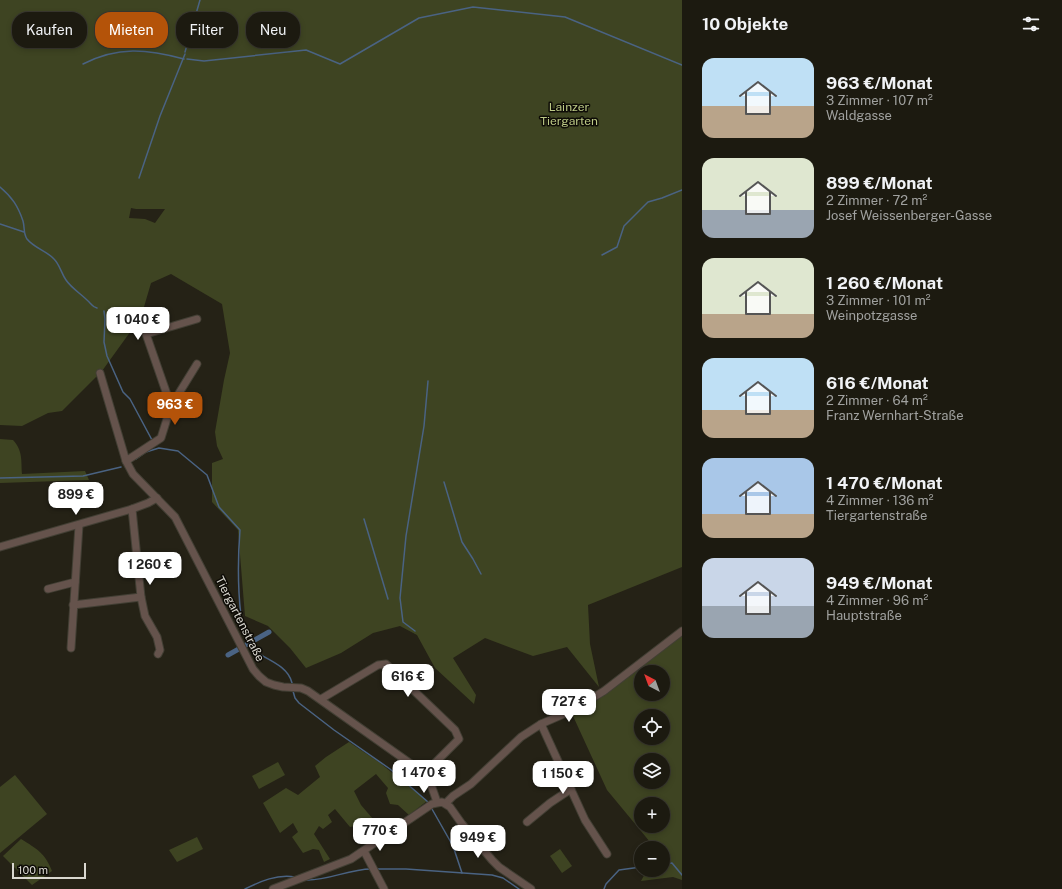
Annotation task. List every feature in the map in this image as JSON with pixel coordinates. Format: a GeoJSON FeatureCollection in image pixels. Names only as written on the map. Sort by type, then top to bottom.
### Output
{"type":"FeatureCollection","features":[{"type":"Feature","properties":{"kind":"street"},"geometry":{"type":"LineString","coordinates":[[171,406],[146,334],[197,320]]}},
{"type":"Feature","properties":{"kind":"street"},"geometry":{"type":"LineString","coordinates":[[126,461],[161,438],[171,406],[197,364]]}},
{"type":"Feature","properties":{"kind":"street","name":"Tiergartenstraße"},"geometry":{"type":"LineString","coordinates":[[100,373],[126,461],[133,474],[175,517],[253,669],[266,682],[283,687],[301,688],[321,699],[428,776]]}},
{"type":"Feature","properties":{"kind":"street"},"geometry":{"type":"LineString","coordinates":[[0,547],[132,509],[157,498]]}},
{"type":"Feature","properties":{"kind":"street"},"geometry":{"type":"LineString","coordinates":[[132,509],[141,597],[145,616],[157,637],[160,650],[158,654]]}},
{"type":"Feature","properties":{"kind":"street"},"geometry":{"type":"LineString","coordinates":[[71,648],[79,525]]}},
{"type":"Feature","properties":{"kind":"street"},"geometry":{"type":"LineString","coordinates":[[48,589],[75,582]]}},
{"type":"Feature","properties":{"kind":"street"},"geometry":{"type":"LineString","coordinates":[[73,605],[141,597]]}},
{"type":"Feature","properties":{"kind":"street"},"geometry":{"type":"LineString","coordinates":[[446,803],[453,796],[471,784],[521,737],[541,724],[572,710],[604,691],[682,631]]}},
{"type":"Feature","properties":{"kind":"street"},"geometry":{"type":"LineString","coordinates":[[321,699],[378,666],[386,664],[455,730],[459,739],[435,763],[428,776],[437,802]]}},
{"type":"Feature","properties":{"kind":"street"},"geometry":{"type":"LineString","coordinates":[[541,724],[585,820],[607,854]]}},
{"type":"Feature","properties":{"kind":"street"},"geometry":{"type":"LineString","coordinates":[[528,822],[550,803],[571,789]]}},
{"type":"Feature","properties":{"kind":"street"},"geometry":{"type":"LineString","coordinates":[[273,889],[351,859],[437,802],[446,803],[452,808],[462,824],[499,867],[531,889]]}},
{"type":"Feature","properties":{"kind":"street"},"geometry":{"type":"LineString","coordinates":[[364,851],[384,889]]}},
{"type":"Feature","properties":{"kind":"green space","name":"Lainzer Tiergarten"},"geometry":{"type":"Polygon","coordinates":[[[0,0],[682,0],[682,567],[588,605],[590,644],[599,687],[567,647],[533,656],[485,638],[453,658],[476,695],[474,704],[435,668],[417,635],[400,626],[373,633],[341,653],[306,668],[290,648],[268,626],[245,616],[238,530],[212,502],[212,463],[223,459],[217,446],[215,432],[230,353],[222,304],[171,274],[151,283],[141,317],[102,371],[62,411],[48,413],[22,426],[0,425],[0,0]],[[131,208],[129,218],[145,219],[155,223],[165,209],[131,208]]]}},
{"type":"Feature","properties":{"kind":"green space"},"geometry":{"type":"Polygon","coordinates":[[[0,439],[13,440],[16,444],[21,456],[22,474],[85,471],[89,480],[0,483],[0,439]]]}},
{"type":"Feature","properties":{"kind":"green space"},"geometry":{"type":"Polygon","coordinates":[[[682,635],[682,880],[673,877],[641,881],[643,877],[670,877],[670,841],[649,841],[643,833],[670,833],[670,797],[634,797],[634,823],[607,790],[573,716],[634,671],[634,701],[670,701],[670,665],[642,665],[682,635]]]}},
{"type":"Feature","properties":{"kind":"green space"},"geometry":{"type":"Polygon","coordinates":[[[349,742],[380,763],[427,801],[409,815],[398,805],[390,804],[386,793],[388,788],[376,774],[354,791],[361,805],[373,819],[370,823],[360,829],[355,826],[350,827],[335,809],[328,815],[332,822],[323,829],[319,826],[314,834],[330,859],[324,862],[319,850],[313,849],[303,853],[292,837],[298,832],[293,823],[280,833],[263,803],[286,788],[298,795],[320,777],[315,766],[349,742]]]}},
{"type":"Feature","properties":{"kind":"green space"},"geometry":{"type":"Polygon","coordinates":[[[278,762],[285,775],[259,789],[252,776],[278,762]]]}},
{"type":"Feature","properties":{"kind":"green space"},"geometry":{"type":"Polygon","coordinates":[[[15,775],[47,814],[0,853],[0,787],[15,775]]]}},
{"type":"Feature","properties":{"kind":"green space"},"geometry":{"type":"Polygon","coordinates":[[[197,837],[203,849],[177,862],[169,850],[197,837]]]}},
{"type":"Feature","properties":{"kind":"green space"},"geometry":{"type":"Polygon","coordinates":[[[21,839],[40,852],[52,871],[32,885],[3,856],[21,839]]]}},
{"type":"Feature","properties":{"kind":"green space"},"geometry":{"type":"Polygon","coordinates":[[[560,849],[572,866],[562,873],[550,856],[560,849]]]}},
{"type":"Feature","properties":{"kind":"waterway"},"geometry":{"type":"LineString","coordinates":[[185,52],[200,0]]}},
{"type":"Feature","properties":{"kind":"waterway"},"geometry":{"type":"LineString","coordinates":[[187,59],[204,61],[306,50],[340,64],[419,18],[473,7],[565,17],[682,65]]}},
{"type":"Feature","properties":{"kind":"waterway"},"geometry":{"type":"LineString","coordinates":[[83,64],[108,54],[133,51],[158,53],[184,59]]}},
{"type":"Feature","properties":{"kind":"waterway"},"geometry":{"type":"LineString","coordinates":[[139,178],[160,116],[185,54]]}},
{"type":"Feature","properties":{"kind":"waterway"},"geometry":{"type":"LineString","coordinates":[[0,187],[8,194],[17,206],[23,221],[27,239],[33,245],[54,259],[68,283],[97,308]]}},
{"type":"Feature","properties":{"kind":"waterway"},"geometry":{"type":"LineString","coordinates":[[602,255],[617,247],[624,226],[648,202],[682,190]]}},
{"type":"Feature","properties":{"kind":"waterway"},"geometry":{"type":"LineString","coordinates":[[0,224],[24,232]]}},
{"type":"Feature","properties":{"kind":"waterway"},"geometry":{"type":"LineString","coordinates":[[104,311],[104,342],[107,356],[123,392],[130,399],[152,440]]}},
{"type":"Feature","properties":{"kind":"waterway"},"geometry":{"type":"LineString","coordinates":[[415,631],[403,622],[400,598],[406,536],[424,426],[428,381]]}},
{"type":"Feature","properties":{"kind":"waterway"},"geometry":{"type":"LineString","coordinates":[[136,459],[146,452],[159,448],[178,451],[207,475],[219,507],[240,530],[238,574],[240,611],[247,641],[254,652],[280,666],[288,674],[292,683]]}},
{"type":"Feature","properties":{"kind":"waterway"},"geometry":{"type":"LineString","coordinates":[[0,478],[83,476],[121,467]]}},
{"type":"Feature","properties":{"kind":"waterway"},"geometry":{"type":"LineString","coordinates":[[444,482],[462,542],[481,574]]}},
{"type":"Feature","properties":{"kind":"waterway"},"geometry":{"type":"LineString","coordinates":[[364,519],[388,599]]}},
{"type":"Feature","properties":{"kind":"waterway"},"geometry":{"type":"LineString","coordinates":[[228,655],[269,632]]}},
{"type":"Feature","properties":{"kind":"waterway"},"geometry":{"type":"LineString","coordinates":[[293,691],[295,698],[299,703],[334,730],[390,769],[428,802]]}},
{"type":"Feature","properties":{"kind":"waterway"},"geometry":{"type":"LineString","coordinates":[[432,809],[453,846],[462,873]]}},
{"type":"Feature","properties":{"kind":"waterway"},"geometry":{"type":"LineString","coordinates":[[670,863],[672,863],[682,875]]}},
{"type":"Feature","properties":{"kind":"waterway"},"geometry":{"type":"LineString","coordinates":[[604,889],[606,884],[619,870],[634,868]]}},
{"type":"Feature","properties":{"kind":"waterway"},"geometry":{"type":"LineString","coordinates":[[306,880],[322,879],[355,871],[371,869]]}},
{"type":"Feature","properties":{"kind":"waterway"},"geometry":{"type":"LineString","coordinates":[[377,869],[406,869],[492,875],[503,878],[519,889]]}},
{"type":"Feature","properties":{"kind":"waterway"},"geometry":{"type":"LineString","coordinates":[[245,889],[275,877],[295,877]]}}]}
